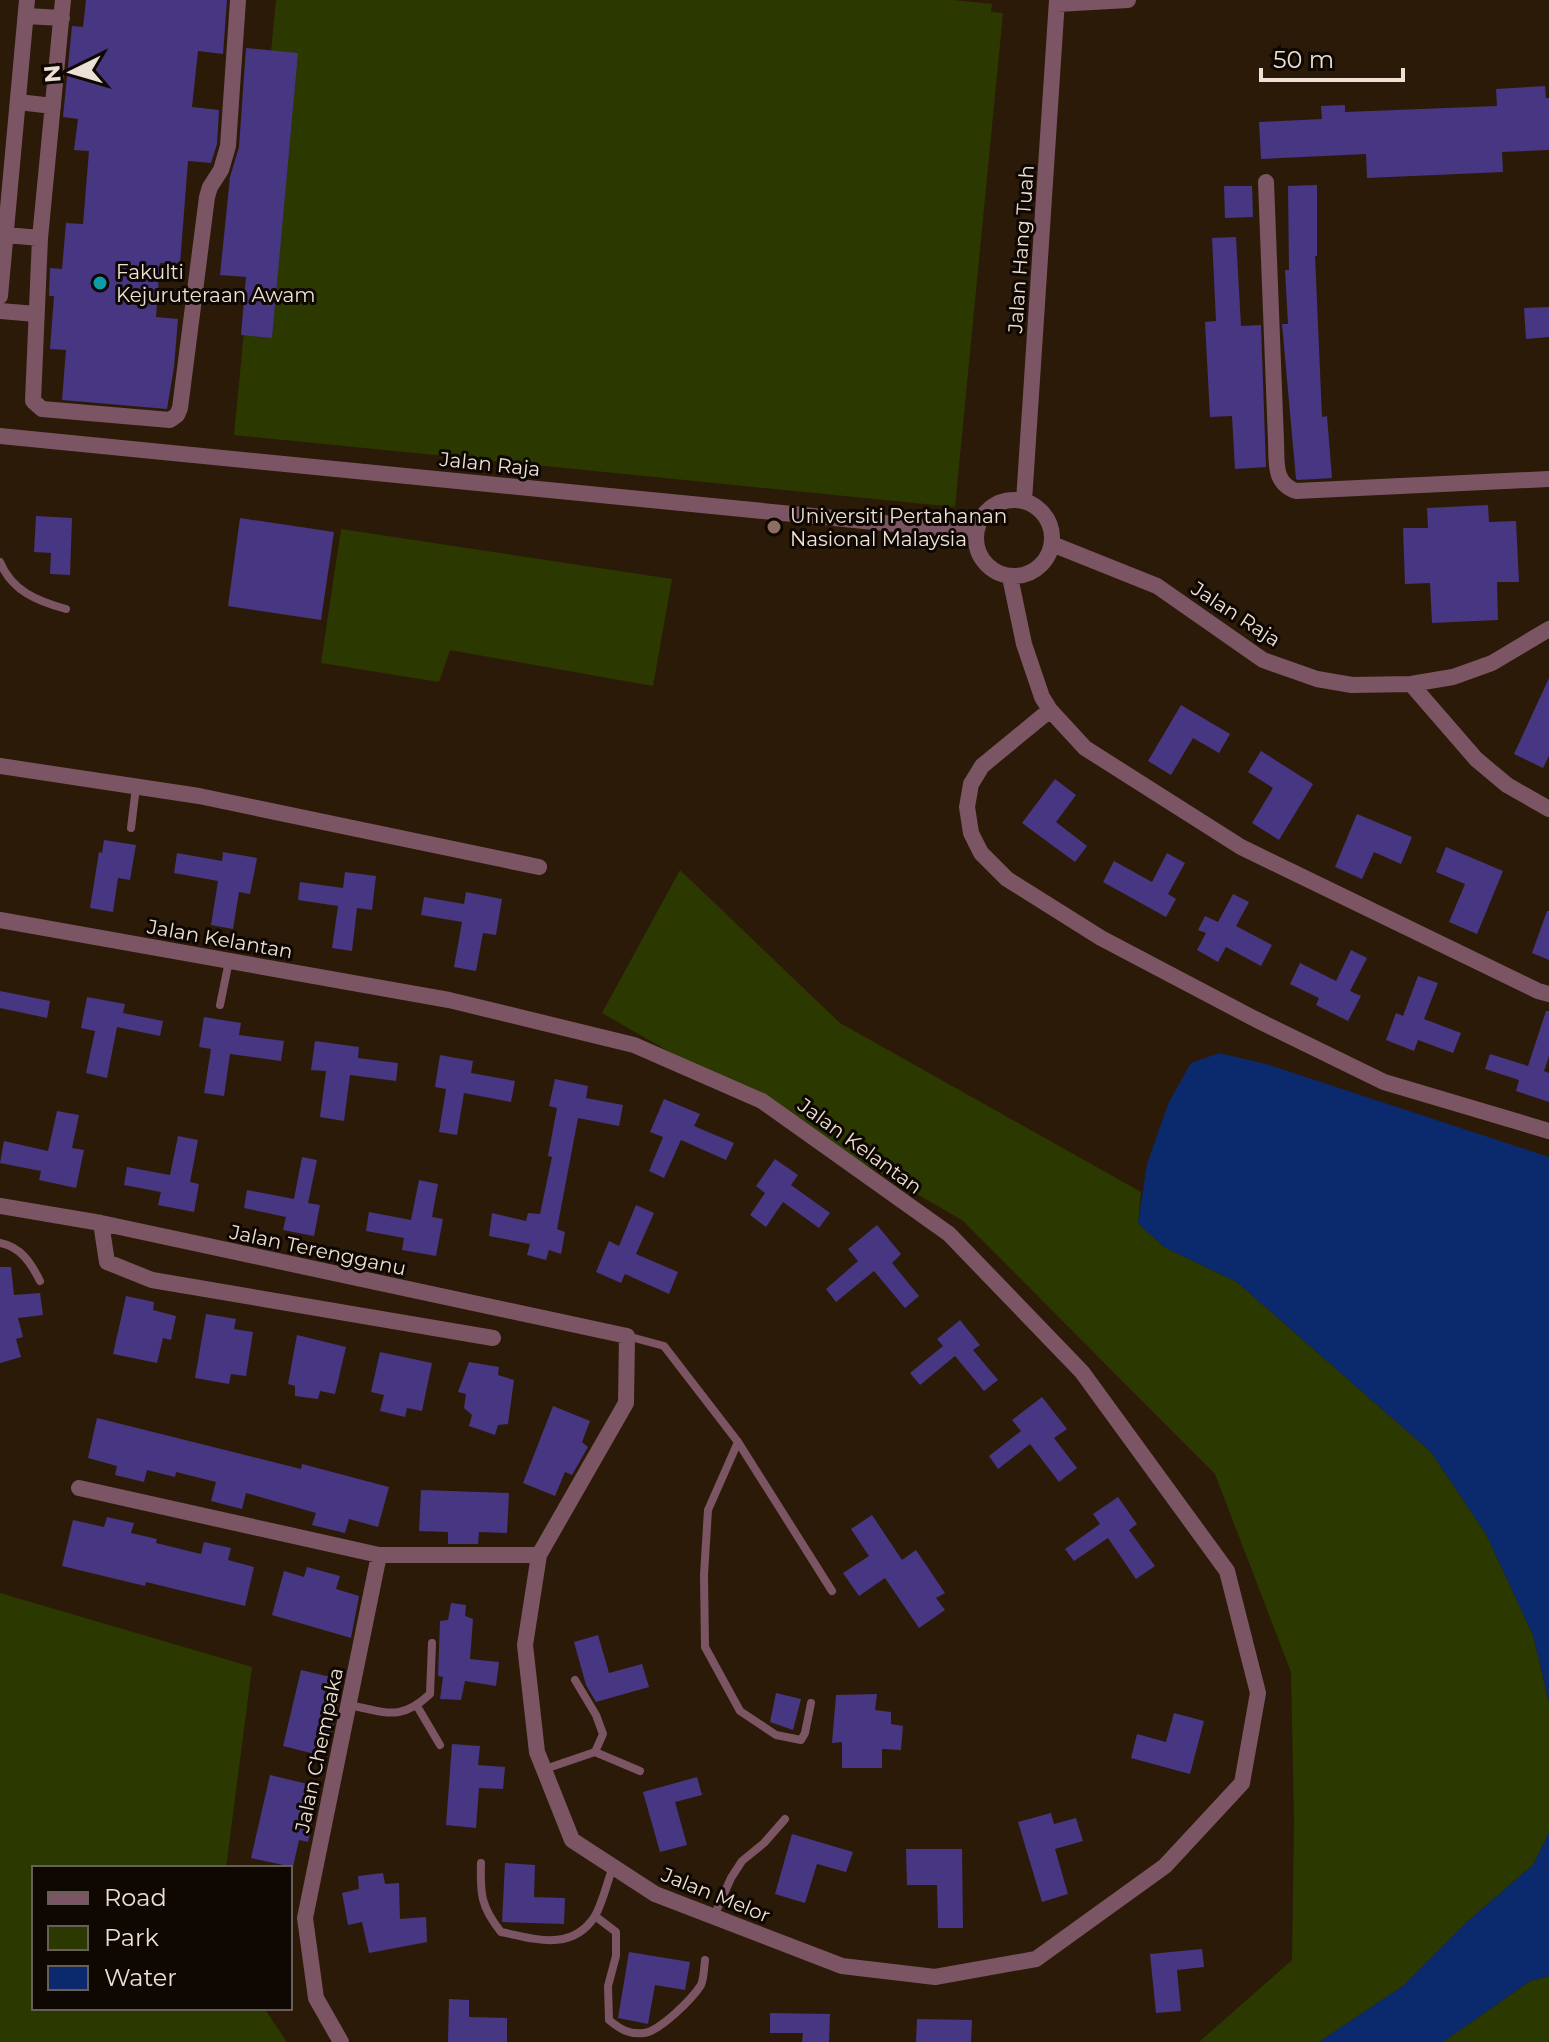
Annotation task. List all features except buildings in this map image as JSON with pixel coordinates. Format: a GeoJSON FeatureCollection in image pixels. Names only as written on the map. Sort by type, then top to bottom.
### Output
{"type":"FeatureCollection","features":[{"type":"Feature","properties":{"kind":"street"},"geometry":{"type":"LineString","coordinates":[[63,0],[40,238],[32,395],[36,406],[42,409],[170,420],[180,408],[207,197],[221,170],[228,146],[238,0]]}},
{"type":"Feature","properties":{"kind":"street"},"geometry":{"type":"LineString","coordinates":[[1057,2],[1128,0]]}},
{"type":"Feature","properties":{"kind":"street","name":"Jalan Hang Tuah"},"geometry":{"type":"LineString","coordinates":[[1024,501],[1057,2]]}},
{"type":"Feature","properties":{"kind":"street"},"geometry":{"type":"LineString","coordinates":[[0,296],[6,235],[7,137],[18,102],[26,8],[62,18]]}},
{"type":"Feature","properties":{"kind":"street"},"geometry":{"type":"LineString","coordinates":[[18,102],[53,106]]}},
{"type":"Feature","properties":{"kind":"street"},"geometry":{"type":"LineString","coordinates":[[1266,182],[1278,477],[1284,487],[1296,491],[1549,479]]}},
{"type":"Feature","properties":{"kind":"street"},"geometry":{"type":"LineString","coordinates":[[6,235],[40,238]]}},
{"type":"Feature","properties":{"kind":"street"},"geometry":{"type":"LineString","coordinates":[[0,311],[36,314]]}},
{"type":"Feature","properties":{"kind":"street","name":"Jalan Raja"},"geometry":{"type":"LineString","coordinates":[[0,436],[976,532]]}},
{"type":"Feature","properties":{"kind":"street"},"geometry":{"type":"LineString","coordinates":[[1024,501],[1037,507],[1046,517],[1052,544],[1042,565],[1033,572],[1010,577],[988,567],[976,545],[976,532],[988,510],[999,503],[1024,501]]}},
{"type":"Feature","properties":{"kind":"street","name":"Jalan Raja"},"geometry":{"type":"LineString","coordinates":[[1052,544],[1157,586],[1263,660],[1317,679],[1352,685],[1411,684],[1453,677],[1492,663],[1549,629]]}},
{"type":"Feature","properties":{"kind":"street"},"geometry":{"type":"LineString","coordinates":[[1010,577],[1031,672],[1050,710],[1085,748],[1241,847],[1549,994]]}},
{"type":"Feature","properties":{"kind":"street"},"geometry":{"type":"LineString","coordinates":[[1411,684],[1476,759],[1507,785],[1549,809]]}},
{"type":"Feature","properties":{"kind":"street"},"geometry":{"type":"LineString","coordinates":[[1050,710],[982,766],[971,784],[967,807],[971,833],[981,853],[1007,879],[1101,938],[1384,1082],[1549,1131]]}},
{"type":"Feature","properties":{"kind":"street"},"geometry":{"type":"LineString","coordinates":[[0,766],[199,796],[539,867]]}},
{"type":"Feature","properties":{"kind":"street","name":"Jalan Kelantan"},"geometry":{"type":"LineString","coordinates":[[0,920],[449,1000],[634,1045],[762,1101],[949,1234],[1082,1372],[1227,1571],[1258,1693],[1242,1783],[1165,1866]]}},
{"type":"Feature","properties":{"kind":"street","name":"Jalan Terengganu"},"geometry":{"type":"LineString","coordinates":[[0,1206],[101,1223],[627,1336]]}},
{"type":"Feature","properties":{"kind":"street"},"geometry":{"type":"LineString","coordinates":[[101,1223],[107,1262],[152,1280],[493,1338]]}},
{"type":"Feature","properties":{"kind":"street","name":"Jalan Melor"},"geometry":{"type":"LineString","coordinates":[[627,1336],[626,1403],[539,1555],[525,1645],[537,1752],[572,1840],[655,1894],[842,1966],[935,1977],[1036,1959],[1165,1866]]}},
{"type":"Feature","properties":{"kind":"street"},"geometry":{"type":"LineString","coordinates":[[79,1488],[379,1555],[539,1555]]}},
{"type":"Feature","properties":{"kind":"street","name":"Jalan Chempaka"},"geometry":{"type":"LineString","coordinates":[[341,2042],[316,1998],[305,1918],[379,1555]]}},
{"type":"Feature","properties":{"kind":"lane"},"geometry":{"type":"LineString","coordinates":[[0,562],[6,576],[21,592],[66,609]]}},
{"type":"Feature","properties":{"kind":"lane"},"geometry":{"type":"LineString","coordinates":[[131,828],[136,787]]}},
{"type":"Feature","properties":{"kind":"lane"},"geometry":{"type":"LineString","coordinates":[[220,1005],[229,961]]}},
{"type":"Feature","properties":{"kind":"lane"},"geometry":{"type":"LineString","coordinates":[[0,1243],[28,1259],[40,1281]]}},
{"type":"Feature","properties":{"kind":"lane"},"geometry":{"type":"LineString","coordinates":[[627,1336],[664,1346],[738,1442],[832,1591]]}},
{"type":"Feature","properties":{"kind":"lane"},"geometry":{"type":"LineString","coordinates":[[738,1442],[708,1510],[704,1575],[705,1647],[740,1711],[776,1735],[801,1740],[811,1703]]}},
{"type":"Feature","properties":{"kind":"lane"},"geometry":{"type":"LineString","coordinates":[[349,1705],[404,1713],[417,1706],[430,1694],[432,1643]]}},
{"type":"Feature","properties":{"kind":"lane"},"geometry":{"type":"LineString","coordinates":[[575,1680],[596,1715],[603,1734],[595,1752]]}},
{"type":"Feature","properties":{"kind":"lane"},"geometry":{"type":"LineString","coordinates":[[417,1706],[440,1745]]}},
{"type":"Feature","properties":{"kind":"lane"},"geometry":{"type":"LineString","coordinates":[[544,1769],[595,1752],[640,1771]]}},
{"type":"Feature","properties":{"kind":"lane"},"geometry":{"type":"LineString","coordinates":[[714,1917],[742,1861],[764,1843],[785,1819]]}},
{"type":"Feature","properties":{"kind":"lane"},"geometry":{"type":"LineString","coordinates":[[481,1863],[480,1895],[489,1917],[501,1932],[546,1942],[571,1937],[595,1916],[613,1867]]}},
{"type":"Feature","properties":{"kind":"lane"},"geometry":{"type":"LineString","coordinates":[[595,1916],[616,1932],[616,1956],[608,1986],[609,2020],[622,2031],[646,2033],[668,2019],[702,1983],[705,1960]]}},
{"type":"Feature","properties":{"kind":"green space"},"geometry":{"type":"Polygon","coordinates":[[[276,0],[953,0],[992,4],[991,12],[1003,13],[955,507],[234,435],[276,0]]]}},
{"type":"Feature","properties":{"kind":"green space"},"geometry":{"type":"Polygon","coordinates":[[[341,529],[672,579],[653,686],[450,650],[439,682],[321,663],[341,529]]]}},
{"type":"Feature","properties":{"kind":"green space"},"geometry":{"type":"Polygon","coordinates":[[[680,870],[840,1023],[1141,1192],[1138,1223],[1164,1247],[1237,1282],[1431,1452],[1486,1534],[1533,1635],[1549,1702],[1549,1833],[1533,1865],[1468,1921],[1403,1986],[1319,2042],[1199,2042],[1292,1960],[1294,1821],[1291,1672],[1215,1474],[962,1220],[602,1013],[680,870]]]}},
{"type":"Feature","properties":{"kind":"green space"},"geometry":{"type":"Polygon","coordinates":[[[0,1593],[252,1667],[226,1866],[32,1866],[32,2010],[265,2010],[287,2042],[0,2042],[0,1593]]]}},
{"type":"Feature","properties":{"kind":"green space"},"geometry":{"type":"Polygon","coordinates":[[[1549,1976],[1549,2042],[1443,2042],[1530,1981],[1549,1976]]]}},
{"type":"Feature","properties":{"kind":"water"},"geometry":{"type":"Polygon","coordinates":[[[1219,1053],[1266,1064],[1549,1157],[1549,1701],[1533,1635],[1486,1534],[1431,1452],[1237,1282],[1164,1247],[1138,1223],[1147,1164],[1169,1102],[1191,1063],[1219,1053]]]}},
{"type":"Feature","properties":{"kind":"water"},"geometry":{"type":"Polygon","coordinates":[[[1549,1833],[1549,1976],[1530,1981],[1443,2042],[1319,2042],[1403,1986],[1468,1921],[1533,1865],[1549,1833]]]}},
{"type":"Feature","properties":{"kind":"place","name":"Fakulti Kejuruteraan Awam"},"geometry":{"type":"Point","coordinates":[100,283]}},
{"type":"Feature","properties":{"kind":"place","name":"Universiti Pertahanan Nasional Malaysia"},"geometry":{"type":"Point","coordinates":[774,527]}}]}
